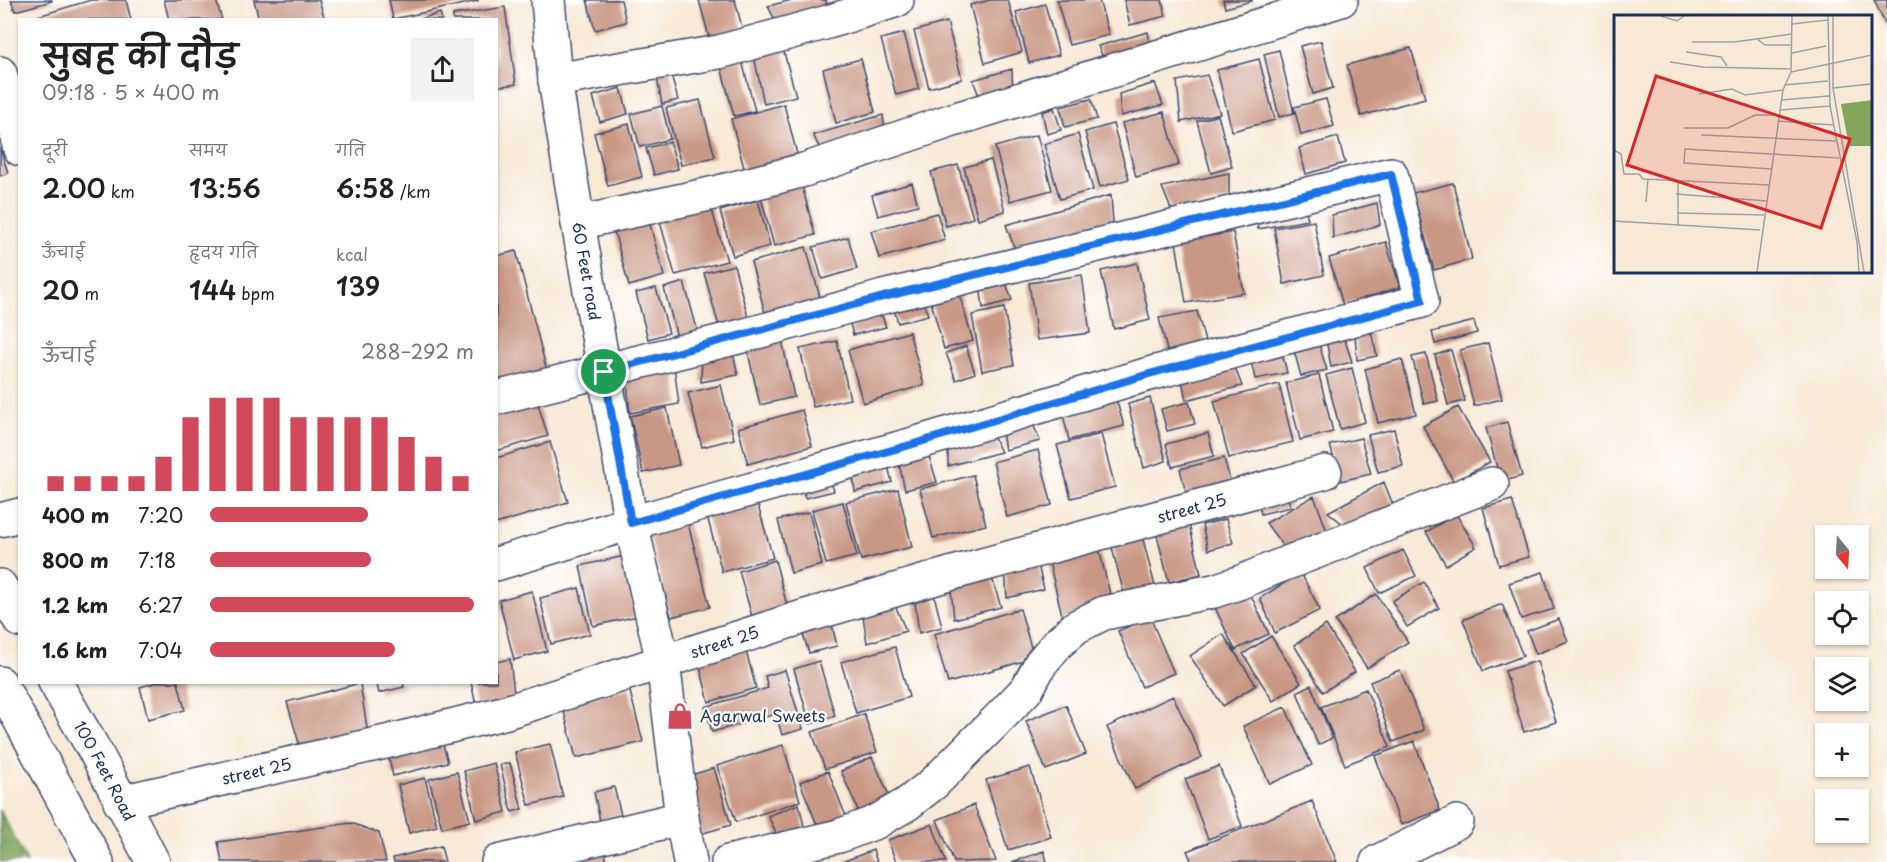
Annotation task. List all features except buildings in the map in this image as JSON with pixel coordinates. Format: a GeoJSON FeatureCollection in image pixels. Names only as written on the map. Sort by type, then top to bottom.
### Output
{"type":"FeatureCollection","features":[{"type":"Feature","properties":{"kind":"street","name":"60 Feet road"},"geometry":{"type":"LineString","coordinates":[[548,0],[555,80],[578,223],[631,523],[663,662],[682,818],[690,862]]}},
{"type":"Feature","properties":{"kind":"street"},"geometry":{"type":"LineString","coordinates":[[555,80],[719,52],[897,0]]}},
{"type":"Feature","properties":{"kind":"street"},"geometry":{"type":"LineString","coordinates":[[578,223],[804,170],[953,120],[1341,0]]}},
{"type":"Feature","properties":{"kind":"street"},"geometry":{"type":"LineString","coordinates":[[0,73],[18,141]]}},
{"type":"Feature","properties":{"kind":"street"},"geometry":{"type":"LineString","coordinates":[[498,398],[604,372],[883,297],[1391,174],[1422,301],[1159,371],[498,563]]}},
{"type":"Feature","properties":{"kind":"street","name":"street 25"},"geometry":{"type":"LineString","coordinates":[[120,802],[503,713],[806,616],[953,573],[1325,472]]}},
{"type":"Feature","properties":{"kind":"street"},"geometry":{"type":"LineString","coordinates":[[728,862],[839,836],[876,822],[907,804],[934,783],[1003,714],[1027,688],[1041,663],[1057,645],[1076,627],[1104,612],[1214,591],[1492,484]]}},
{"type":"Feature","properties":{"kind":"street"},"geometry":{"type":"LineString","coordinates":[[0,520],[18,516]]}},
{"type":"Feature","properties":{"kind":"street"},"geometry":{"type":"LineString","coordinates":[[0,586],[18,617]]}},
{"type":"Feature","properties":{"kind":"street"},"geometry":{"type":"LineString","coordinates":[[0,683],[97,862]]}},
{"type":"Feature","properties":{"kind":"street","name":"100 Feet Road"},"geometry":{"type":"LineString","coordinates":[[56,684],[96,753],[153,862]]}},
{"type":"Feature","properties":{"kind":"street"},"geometry":{"type":"LineString","coordinates":[[498,862],[682,818]]}},
{"type":"Feature","properties":{"kind":"street"},"geometry":{"type":"LineString","coordinates":[[1377,862],[1457,822]]}},
{"type":"Feature","properties":{"kind":"green space"},"geometry":{"type":"Polygon","coordinates":[[[0,810],[27,862],[0,862],[0,810]]]}},
{"type":"Feature","properties":{"kind":"place","name":"Agarwal Sweets"},"geometry":{"type":"Point","coordinates":[680,716]}},
{"type":"Feature","properties":{"kind":"route"},"geometry":{"type":"LineString","coordinates":[[1391,174],[1422,301],[1308,333],[1234,350],[910,445],[631,523],[604,372],[883,297],[1391,174]]}}]}
